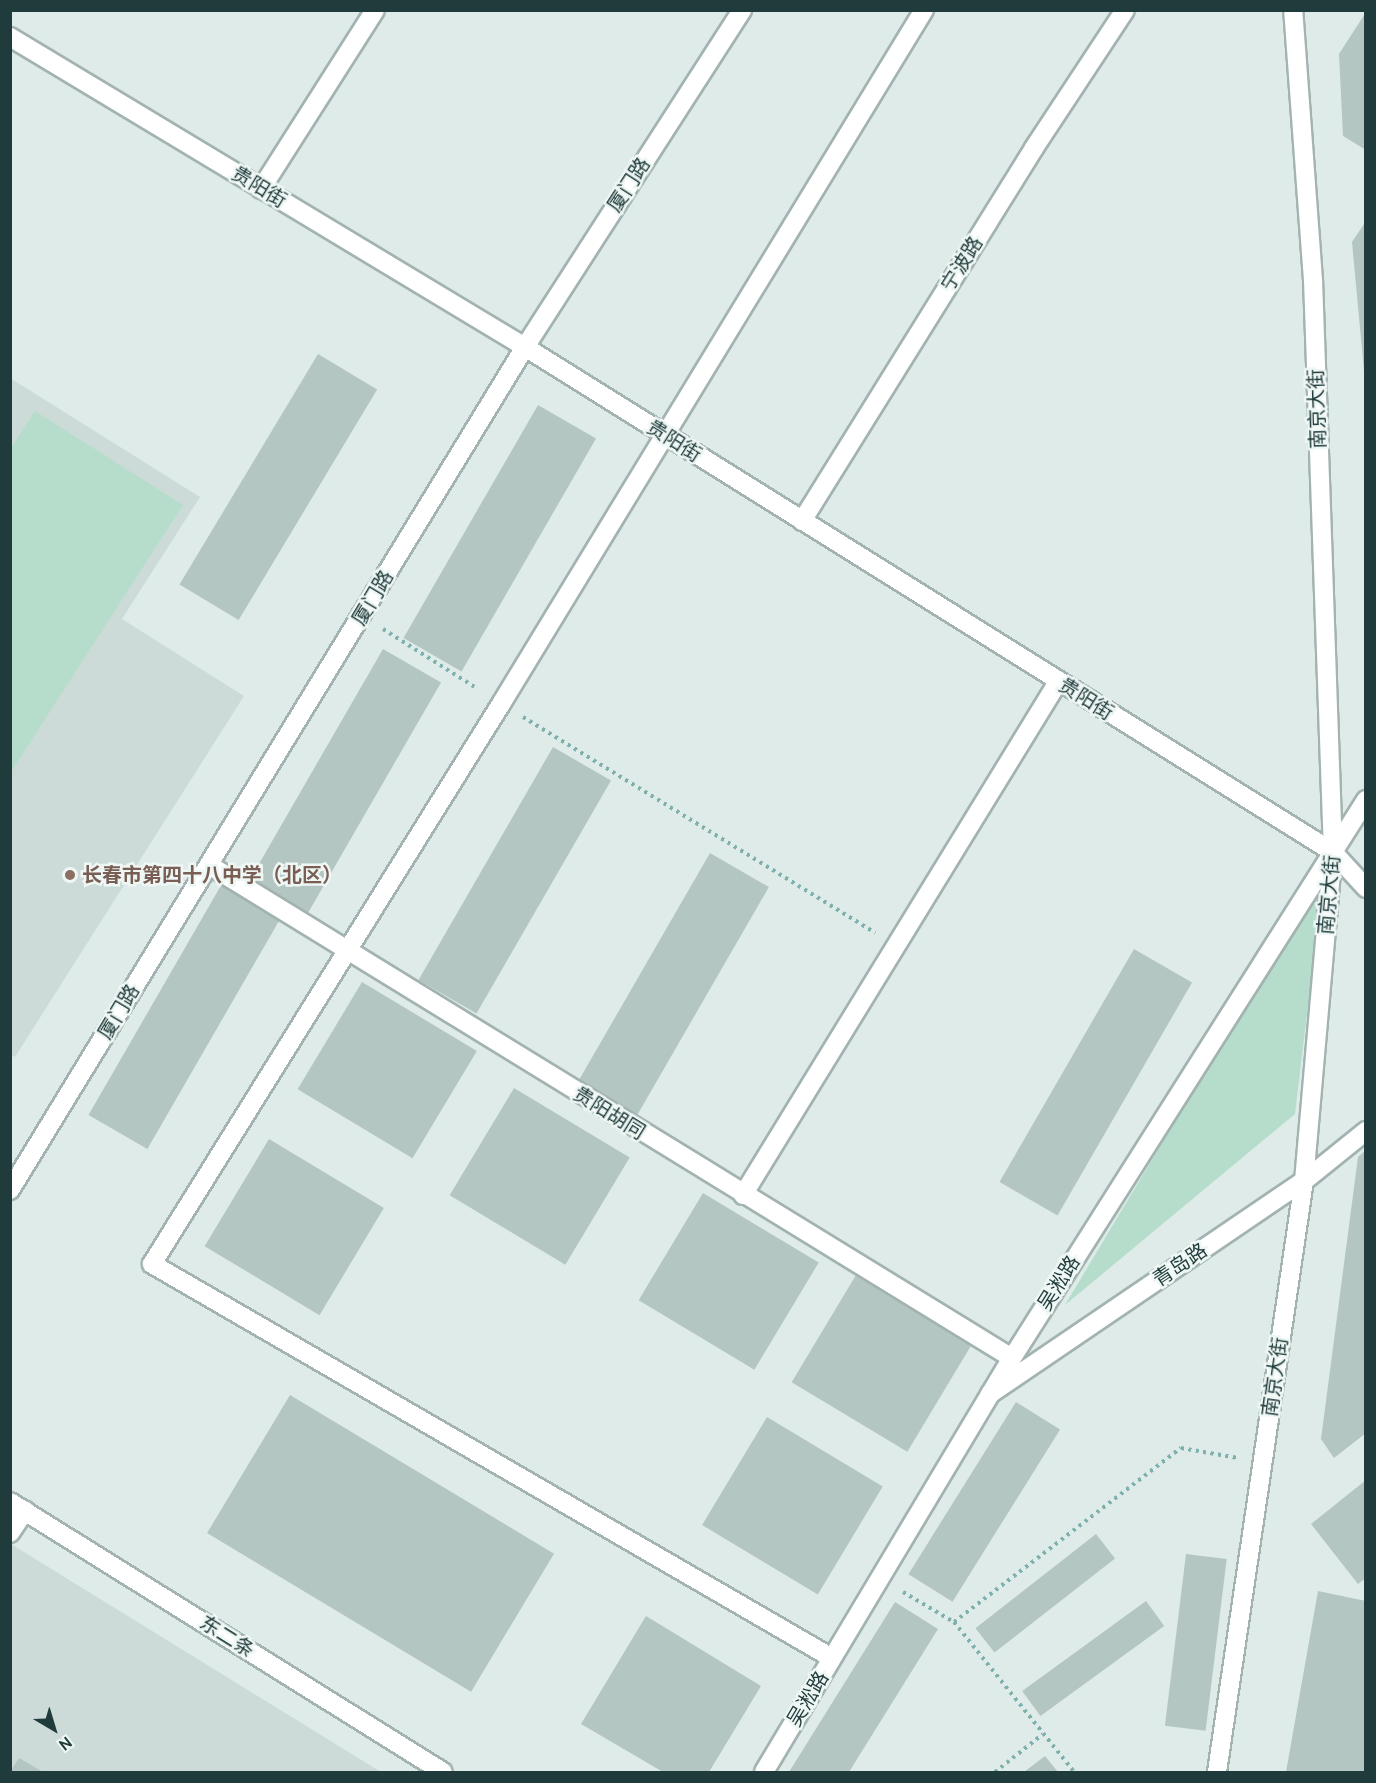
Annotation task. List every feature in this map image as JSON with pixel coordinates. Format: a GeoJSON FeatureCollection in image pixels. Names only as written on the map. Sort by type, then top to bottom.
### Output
{"type":"FeatureCollection","features":[{"type":"Feature","properties":{"kind":"street"},"geometry":{"type":"LineString","coordinates":[[261,189],[375,10]]}},
{"type":"Feature","properties":{"kind":"street","name":"厦门路"},"geometry":{"type":"LineString","coordinates":[[10,1190],[525,347],[742,10]]}},
{"type":"Feature","properties":{"kind":"street"},"geometry":{"type":"LineString","coordinates":[[832,1659],[152,1264],[345,950],[501,704],[924,10]]}},
{"type":"Feature","properties":{"kind":"street","name":"宁波路"},"geometry":{"type":"LineString","coordinates":[[802,521],[1034,148],[1125,10]]}},
{"type":"Feature","properties":{"kind":"street","name":"南京大街"},"geometry":{"type":"LineString","coordinates":[[1217,1773],[1304,1181],[1333,852],[1313,280],[1293,10]]}},
{"type":"Feature","properties":{"kind":"street","name":"贵阳街"},"geometry":{"type":"LineString","coordinates":[[10,36],[525,347],[1333,852],[1365,888]]}},
{"type":"Feature","properties":{"kind":"street"},"geometry":{"type":"LineString","coordinates":[[743,1196],[1058,682]]}},
{"type":"Feature","properties":{"kind":"street","name":"吴淞路"},"geometry":{"type":"LineString","coordinates":[[764,1773],[1012,1358],[1365,800]]}},
{"type":"Feature","properties":{"kind":"street","name":"贵阳胡同"},"geometry":{"type":"LineString","coordinates":[[209,865],[743,1196],[1012,1358]]}},
{"type":"Feature","properties":{"kind":"street","name":"青岛路"},"geometry":{"type":"LineString","coordinates":[[990,1394],[1304,1181],[1365,1131]]}},
{"type":"Feature","properties":{"kind":"street"},"geometry":{"type":"LineString","coordinates":[[10,1533],[18,1506]]}},
{"type":"Feature","properties":{"kind":"street","name":"东二条"},"geometry":{"type":"LineString","coordinates":[[18,1506],[443,1773]]}},
{"type":"Feature","properties":{"kind":"path"},"geometry":{"type":"LineString","coordinates":[[362,616],[501,704],[896,945]]}},
{"type":"Feature","properties":{"kind":"path"},"geometry":{"type":"LineString","coordinates":[[954,1622],[1181,1448],[1262,1463]]}},
{"type":"Feature","properties":{"kind":"path"},"geometry":{"type":"LineString","coordinates":[[880,1578],[954,1622],[1074,1773]]}},
{"type":"Feature","properties":{"kind":"path"},"geometry":{"type":"LineString","coordinates":[[994,1773],[1043,1734]]}},
{"type":"Feature","properties":{"kind":"shaded area","name":"长春市第四十八中学（北区）"},"geometry":{"type":"Polygon","coordinates":[[[10,378],[200,497],[122,619],[244,696],[15,1057],[10,1054],[10,378]]]}},
{"type":"Feature","properties":{"kind":"shaded area"},"geometry":{"type":"Polygon","coordinates":[[[11,1544],[381,1772],[11,1772],[11,1544]]]}},
{"type":"Feature","properties":{"kind":"green space"},"geometry":{"type":"Polygon","coordinates":[[[35,411],[183,505],[11,772],[11,448],[35,411]]]}},
{"type":"Feature","properties":{"kind":"green space"},"geometry":{"type":"Polygon","coordinates":[[[1324,872],[1295,1114],[1065,1305],[1324,872]]]}},
{"type":"Feature","properties":{"kind":"building"},"geometry":{"type":"Polygon","coordinates":[[[1366,12],[1366,150],[1343,136],[1339,54],[1366,12]]]}},
{"type":"Feature","properties":{"kind":"building"},"geometry":{"type":"Polygon","coordinates":[[[1366,221],[1366,371],[1364,371],[1352,242],[1366,221]]]}},
{"type":"Feature","properties":{"kind":"building"},"geometry":{"type":"Polygon","coordinates":[[[318,354],[377,390],[239,620],[179,585],[318,354]]]}},
{"type":"Feature","properties":{"kind":"building"},"geometry":{"type":"Polygon","coordinates":[[[538,405],[596,438],[462,671],[404,638],[538,405]]]}},
{"type":"Feature","properties":{"kind":"building"},"geometry":{"type":"Polygon","coordinates":[[[383,649],[441,682],[307,915],[248,882],[383,649]]]}},
{"type":"Feature","properties":{"kind":"building"},"geometry":{"type":"Polygon","coordinates":[[[553,747],[611,780],[477,1013],[418,980],[553,747]]]}},
{"type":"Feature","properties":{"kind":"building"},"geometry":{"type":"Polygon","coordinates":[[[710,853],[769,887],[634,1120],[576,1086],[710,853]]]}},
{"type":"Feature","properties":{"kind":"building"},"geometry":{"type":"Polygon","coordinates":[[[223,882],[282,916],[147,1149],[88,1115],[223,882]]]}},
{"type":"Feature","properties":{"kind":"building"},"geometry":{"type":"Polygon","coordinates":[[[1134,949],[1192,982],[1058,1215],[1000,1182],[1134,949]]]}},
{"type":"Feature","properties":{"kind":"building"},"geometry":{"type":"Polygon","coordinates":[[[362,982],[477,1051],[412,1158],[298,1089],[362,982]]]}},
{"type":"Feature","properties":{"kind":"building"},"geometry":{"type":"Polygon","coordinates":[[[514,1088],[630,1158],[565,1265],[450,1195],[514,1088]]]}},
{"type":"Feature","properties":{"kind":"building"},"geometry":{"type":"Polygon","coordinates":[[[269,1139],[384,1208],[319,1315],[205,1246],[269,1139]]]}},
{"type":"Feature","properties":{"kind":"building"},"geometry":{"type":"Polygon","coordinates":[[[1366,1150],[1366,1433],[1334,1458],[1321,1439],[1358,1157],[1366,1150]]]}},
{"type":"Feature","properties":{"kind":"building"},"geometry":{"type":"Polygon","coordinates":[[[703,1193],[819,1263],[754,1370],[639,1300],[703,1193]]]}},
{"type":"Feature","properties":{"kind":"building"},"geometry":{"type":"Polygon","coordinates":[[[856,1275],[972,1345],[907,1452],[792,1382],[856,1275]]]}},
{"type":"Feature","properties":{"kind":"building"},"geometry":{"type":"Polygon","coordinates":[[[290,1395],[554,1554],[471,1692],[207,1533],[290,1395]]]}},
{"type":"Feature","properties":{"kind":"building"},"geometry":{"type":"Polygon","coordinates":[[[1016,1402],[1060,1430],[953,1602],[908,1574],[1016,1402]]]}},
{"type":"Feature","properties":{"kind":"building"},"geometry":{"type":"Polygon","coordinates":[[[767,1417],[883,1487],[818,1595],[702,1525],[767,1417]]]}},
{"type":"Feature","properties":{"kind":"building"},"geometry":{"type":"Polygon","coordinates":[[[1366,1480],[1366,1578],[1358,1584],[1311,1524],[1366,1480]]]}},
{"type":"Feature","properties":{"kind":"building"},"geometry":{"type":"Polygon","coordinates":[[[1096,1534],[1115,1558],[995,1653],[975,1628],[1096,1534]]]}},
{"type":"Feature","properties":{"kind":"building"},"geometry":{"type":"Polygon","coordinates":[[[1186,1554],[1227,1559],[1206,1731],[1165,1726],[1186,1554]]]}},
{"type":"Feature","properties":{"kind":"building"},"geometry":{"type":"Polygon","coordinates":[[[1318,1591],[1366,1601],[1366,1772],[1286,1772],[1318,1591]]]}},
{"type":"Feature","properties":{"kind":"building"},"geometry":{"type":"Polygon","coordinates":[[[1146,1601],[1164,1626],[1040,1716],[1022,1691],[1146,1601]]]}},
{"type":"Feature","properties":{"kind":"building"},"geometry":{"type":"Polygon","coordinates":[[[895,1602],[938,1629],[849,1772],[789,1772],[895,1602]]]}},
{"type":"Feature","properties":{"kind":"building"},"geometry":{"type":"Polygon","coordinates":[[[646,1616],[761,1686],[709,1772],[663,1772],[581,1724],[646,1616]]]}},
{"type":"Feature","properties":{"kind":"building"},"geometry":{"type":"Polygon","coordinates":[[[1045,1756],[1058,1772],[1024,1772],[1045,1756]]]}},
{"type":"Feature","properties":{"kind":"building"},"geometry":{"type":"Polygon","coordinates":[[[19,1758],[43,1772],[10,1772],[19,1758]]]}},
{"type":"Feature","properties":{"kind":"place","name":"长春市第四十八中学（北区）"},"geometry":{"type":"Point","coordinates":[70,875]}}]}
